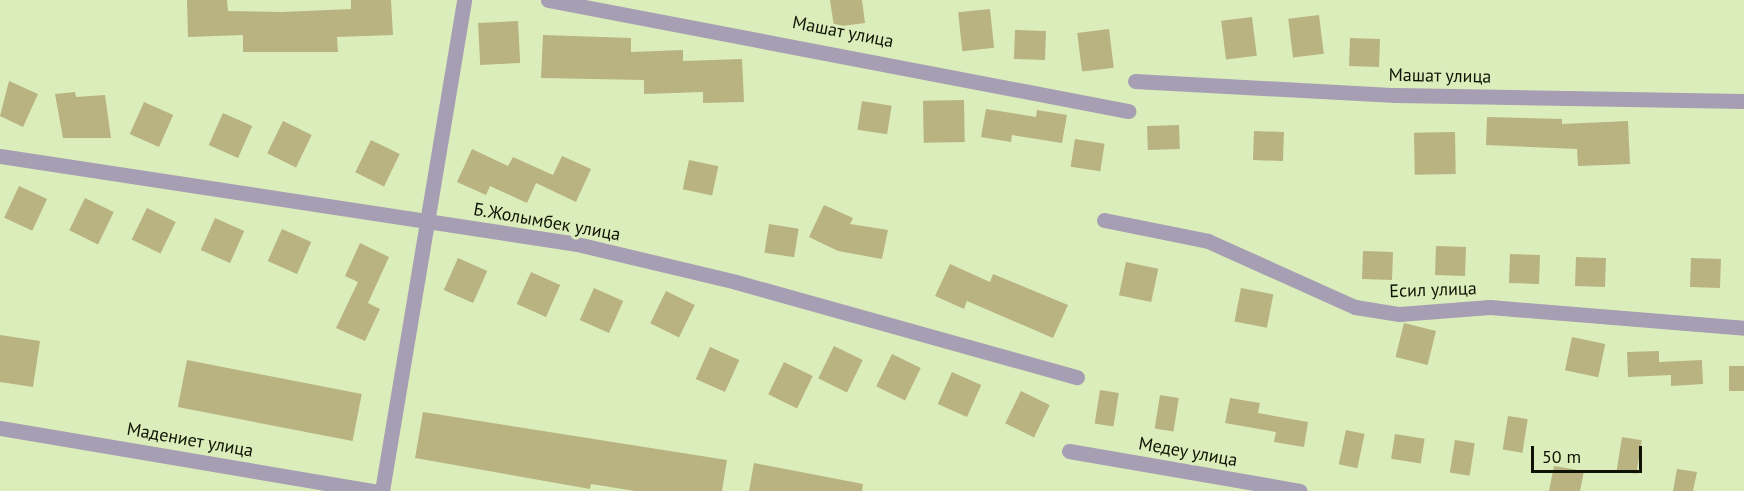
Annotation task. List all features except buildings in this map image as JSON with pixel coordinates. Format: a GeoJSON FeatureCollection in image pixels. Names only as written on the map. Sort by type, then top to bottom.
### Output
{"type":"FeatureCollection","features":[{"type":"Feature","properties":{"kind":"street"},"geometry":{"type":"LineString","coordinates":[[382,491],[425,222],[464,0]]}},
{"type":"Feature","properties":{"kind":"street","name":"Машат улица"},"geometry":{"type":"LineString","coordinates":[[548,0],[1128,111]]}},
{"type":"Feature","properties":{"kind":"street","name":"Машат улица"},"geometry":{"type":"LineString","coordinates":[[1135,81],[1396,95],[1744,101]]}},
{"type":"Feature","properties":{"kind":"street","name":"Б.Жолымбек улица"},"geometry":{"type":"LineString","coordinates":[[0,156],[577,244],[724,279],[1077,377]]}},
{"type":"Feature","properties":{"kind":"street","name":"Есил улица"},"geometry":{"type":"LineString","coordinates":[[1104,220],[1208,241],[1355,307],[1399,314],[1490,307],[1744,328]]}},
{"type":"Feature","properties":{"kind":"street","name":"Мадениет улица"},"geometry":{"type":"LineString","coordinates":[[0,428],[374,491]]}},
{"type":"Feature","properties":{"kind":"street","name":"Медеу улица"},"geometry":{"type":"LineString","coordinates":[[1069,451],[1300,491]]}}]}
